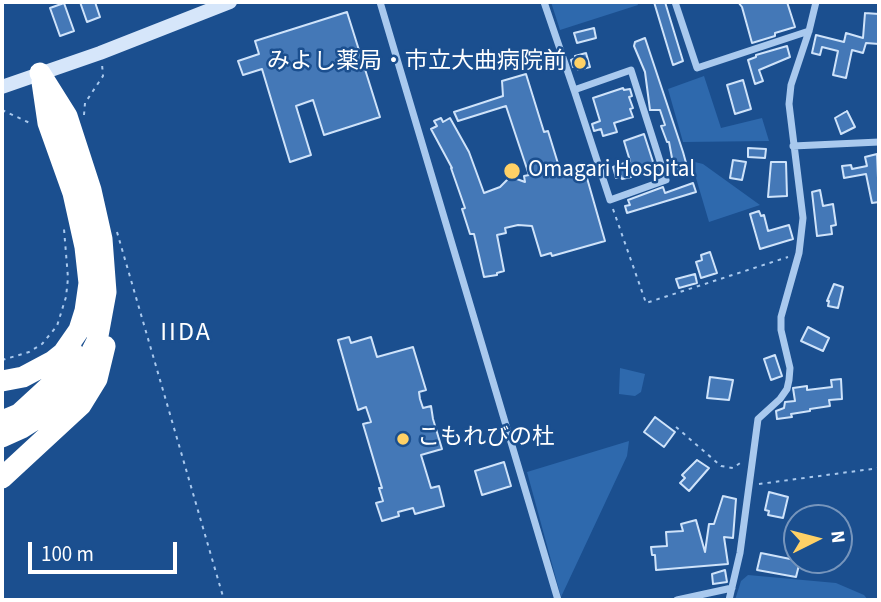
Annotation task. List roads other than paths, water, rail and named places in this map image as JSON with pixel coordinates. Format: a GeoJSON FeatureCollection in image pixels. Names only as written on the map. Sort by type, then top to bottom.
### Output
{"type":"FeatureCollection","features":[{"type":"Feature","properties":{"kind":"highway"},"geometry":{"type":"LineString","coordinates":[[2,478],[81,405],[97,379],[105,350],[106,292],[102,239],[91,190],[67,116],[40,73]]}},
{"type":"Feature","properties":{"kind":"highway"},"geometry":{"type":"LineString","coordinates":[[2,421],[19,414],[56,380],[67,363],[85,311],[89,283],[85,247],[73,193],[48,123],[40,73]]}},
{"type":"Feature","properties":{"kind":"highway"},"geometry":{"type":"LineString","coordinates":[[2,437],[44,414],[78,378],[97,341],[106,292]]}},
{"type":"Feature","properties":{"kind":"highway"},"geometry":{"type":"LineString","coordinates":[[2,381],[23,377],[53,361],[63,353],[79,330]]}},
{"type":"Feature","properties":{"kind":"street"},"geometry":{"type":"LineString","coordinates":[[2,87],[100,53],[230,2]]}},
{"type":"Feature","properties":{"kind":"street"},"geometry":{"type":"LineString","coordinates":[[380,2],[558,600]]}},
{"type":"Feature","properties":{"kind":"street"},"geometry":{"type":"LineString","coordinates":[[544,2],[610,200],[666,180],[631,70],[574,90]]}},
{"type":"Feature","properties":{"kind":"street"},"geometry":{"type":"LineString","coordinates":[[676,2],[697,68],[809,31]]}},
{"type":"Feature","properties":{"kind":"street"},"geometry":{"type":"LineString","coordinates":[[729,600],[740,553],[758,419],[780,399],[789,380],[790,368],[780,317],[799,253],[803,218],[789,104],[791,85],[816,2]]}},
{"type":"Feature","properties":{"kind":"street"},"geometry":{"type":"LineString","coordinates":[[793,146],[879,142]]}},
{"type":"Feature","properties":{"kind":"street"},"geometry":{"type":"LineString","coordinates":[[677,600],[732,587]]}},
{"type":"Feature","properties":{"kind":"place","name":"みよし薬局・市立大曲病院前"},"geometry":{"type":"Point","coordinates":[580,63]}},
{"type":"Feature","properties":{"kind":"place","name":"Omagari Hospital"},"geometry":{"type":"Point","coordinates":[512,171]}},
{"type":"Feature","properties":{"kind":"place","name":"こもれびの杜"},"geometry":{"type":"Point","coordinates":[403,439]}},
{"type":"Feature","properties":{"kind":"district","name":"IIDA"},"geometry":{"type":"Point","coordinates":[186,334]}}]}
